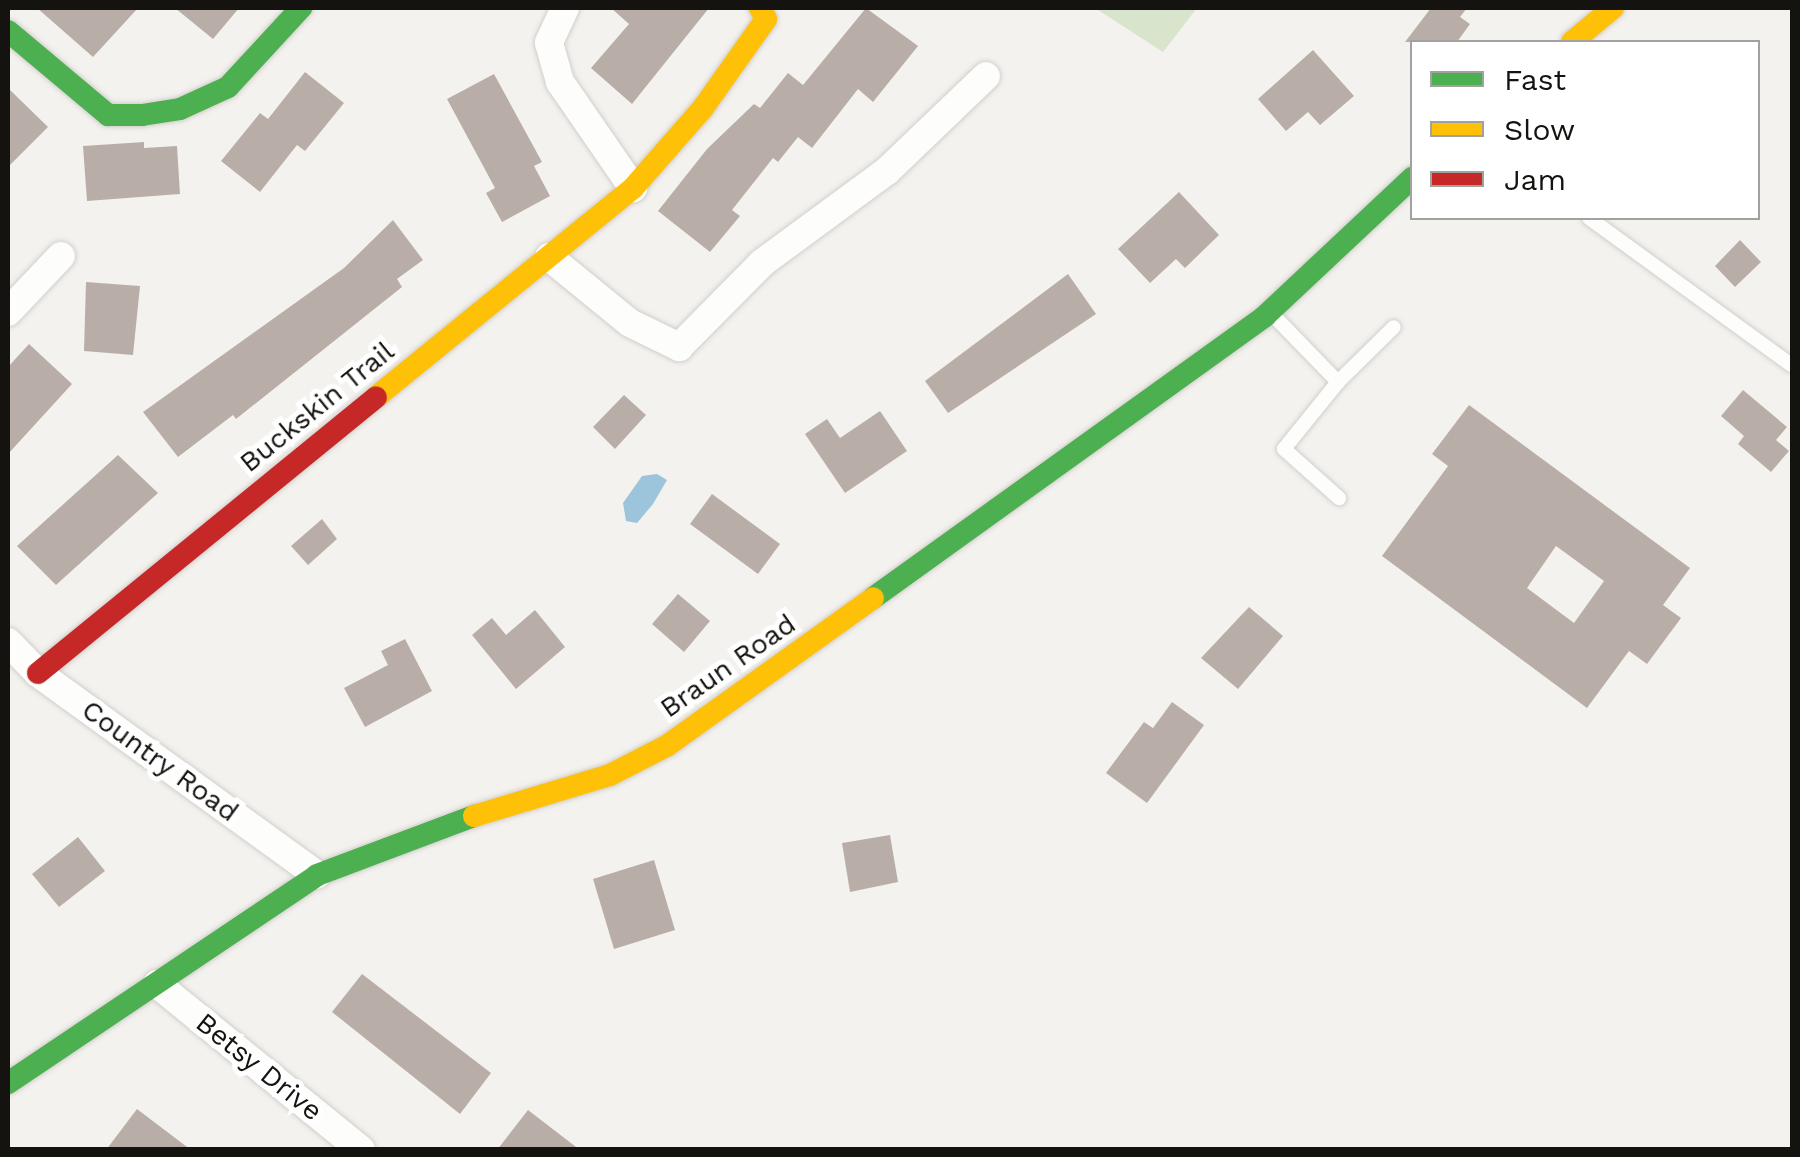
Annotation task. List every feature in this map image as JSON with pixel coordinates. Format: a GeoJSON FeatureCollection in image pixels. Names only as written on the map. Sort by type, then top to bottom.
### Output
{"type":"FeatureCollection","features":[{"type":"Feature","properties":{"kind":"street"},"geometry":{"type":"LineString","coordinates":[[8,30],[108,114],[142,116],[180,109],[228,87],[301,8]]}},
{"type":"Feature","properties":{"kind":"street"},"geometry":{"type":"LineString","coordinates":[[565,8],[549,43],[560,82],[634,188]]}},
{"type":"Feature","properties":{"kind":"street","name":"Buckskin Trail"},"geometry":{"type":"LineString","coordinates":[[38,673],[634,188],[704,108],[766,18],[760,8]]}},
{"type":"Feature","properties":{"kind":"street"},"geometry":{"type":"LineString","coordinates":[[1574,40],[1614,8]]}},
{"type":"Feature","properties":{"kind":"street"},"geometry":{"type":"LineString","coordinates":[[549,256],[630,322],[678,348],[762,263],[888,171],[986,76]]}},
{"type":"Feature","properties":{"kind":"street","name":"Braun Road"},"geometry":{"type":"LineString","coordinates":[[8,1083],[317,876],[525,798],[610,775],[668,745],[1270,311],[1410,180]]}},
{"type":"Feature","properties":{"kind":"street"},"geometry":{"type":"LineString","coordinates":[[8,312],[61,256]]}},
{"type":"Feature","properties":{"kind":"street","name":"Country Road"},"geometry":{"type":"LineString","coordinates":[[8,642],[38,673],[317,876]]}},
{"type":"Feature","properties":{"kind":"street","name":"Betsy Drive"},"geometry":{"type":"LineString","coordinates":[[158,984],[360,1150]]}},
{"type":"Feature","properties":{"kind":"lane"},"geometry":{"type":"LineString","coordinates":[[1593,220],[1791,366]]}},
{"type":"Feature","properties":{"kind":"lane"},"geometry":{"type":"LineString","coordinates":[[1270,311],[1338,382]]}},
{"type":"Feature","properties":{"kind":"lane"},"geometry":{"type":"LineString","coordinates":[[1339,498],[1284,450],[1338,382],[1394,327]]}},
{"type":"Feature","properties":{"kind":"green space"},"geometry":{"type":"Polygon","coordinates":[[[1095,8],[1197,8],[1163,52],[1095,8]]]}},
{"type":"Feature","properties":{"kind":"water"},"geometry":{"type":"Polygon","coordinates":[[[657,474],[667,480],[653,504],[637,523],[626,521],[623,503],[642,476],[657,474]]]}},
{"type":"Feature","properties":{"kind":"building"},"geometry":{"type":"Polygon","coordinates":[[[37,8],[138,8],[93,57],[37,8]]]}},
{"type":"Feature","properties":{"kind":"building"},"geometry":{"type":"Polygon","coordinates":[[[175,8],[239,8],[213,39],[175,8]]]}},
{"type":"Feature","properties":{"kind":"building"},"geometry":{"type":"Polygon","coordinates":[[[611,8],[709,8],[632,104],[591,68],[629,24],[611,8]]]}},
{"type":"Feature","properties":{"kind":"building"},"geometry":{"type":"Polygon","coordinates":[[[866,8],[918,46],[873,102],[858,89],[812,148],[798,137],[778,162],[773,158],[732,210],[740,216],[710,252],[658,211],[707,149],[754,104],[760,108],[788,73],[803,85],[866,8]]]}},
{"type":"Feature","properties":{"kind":"building"},"geometry":{"type":"Polygon","coordinates":[[[1431,8],[1467,8],[1460,17],[1470,24],[1458,40],[1405,42],[1431,8]]]}},
{"type":"Feature","properties":{"kind":"building"},"geometry":{"type":"Polygon","coordinates":[[[1313,50],[1354,96],[1320,125],[1308,112],[1286,131],[1258,99],[1313,50]]]}},
{"type":"Feature","properties":{"kind":"building"},"geometry":{"type":"Polygon","coordinates":[[[305,72],[344,103],[305,151],[297,145],[260,192],[221,161],[260,113],[268,119],[305,72]]]}},
{"type":"Feature","properties":{"kind":"building"},"geometry":{"type":"Polygon","coordinates":[[[494,74],[542,162],[534,166],[550,196],[502,222],[486,193],[495,188],[447,99],[494,74]]]}},
{"type":"Feature","properties":{"kind":"building"},"geometry":{"type":"Polygon","coordinates":[[[8,88],[48,127],[8,167],[8,88]]]}},
{"type":"Feature","properties":{"kind":"building"},"geometry":{"type":"Polygon","coordinates":[[[144,142],[144,148],[177,146],[180,194],[87,201],[83,146],[144,142]]]}},
{"type":"Feature","properties":{"kind":"building"},"geometry":{"type":"Polygon","coordinates":[[[1179,192],[1219,235],[1185,268],[1176,259],[1150,283],[1118,249],[1179,192]]]}},
{"type":"Feature","properties":{"kind":"building"},"geometry":{"type":"Polygon","coordinates":[[[393,220],[423,260],[397,279],[402,287],[236,419],[233,415],[178,457],[143,412],[344,268],[393,220]]]}},
{"type":"Feature","properties":{"kind":"building"},"geometry":{"type":"Polygon","coordinates":[[[1740,240],[1761,262],[1735,287],[1715,266],[1740,240]]]}},
{"type":"Feature","properties":{"kind":"building"},"geometry":{"type":"Polygon","coordinates":[[[1068,274],[1096,314],[948,413],[925,381],[1068,274]]]}},
{"type":"Feature","properties":{"kind":"building"},"geometry":{"type":"Polygon","coordinates":[[[86,282],[140,286],[133,355],[84,351],[86,282]]]}},
{"type":"Feature","properties":{"kind":"building"},"geometry":{"type":"Polygon","coordinates":[[[29,344],[72,384],[8,454],[8,367],[29,344]]]}},
{"type":"Feature","properties":{"kind":"building"},"geometry":{"type":"Polygon","coordinates":[[[1743,390],[1787,427],[1776,440],[1789,451],[1771,472],[1738,444],[1744,436],[1721,416],[1743,390]]]}},
{"type":"Feature","properties":{"kind":"building"},"geometry":{"type":"Polygon","coordinates":[[[624,395],[646,415],[615,449],[593,427],[624,395]]]}},
{"type":"Feature","properties":{"kind":"building"},"geometry":{"type":"Polygon","coordinates":[[[1469,405],[1690,568],[1663,605],[1681,618],[1647,664],[1629,651],[1587,708],[1382,556],[1448,466],[1432,454],[1469,405]],[[1556,546],[1527,588],[1574,623],[1604,581],[1556,546]]]}},
{"type":"Feature","properties":{"kind":"building"},"geometry":{"type":"Polygon","coordinates":[[[880,411],[907,451],[845,493],[805,434],[827,419],[840,438],[880,411]]]}},
{"type":"Feature","properties":{"kind":"building"},"geometry":{"type":"Polygon","coordinates":[[[118,455],[158,493],[56,585],[17,546],[118,455]]]}},
{"type":"Feature","properties":{"kind":"building"},"geometry":{"type":"Polygon","coordinates":[[[712,494],[780,544],[758,574],[690,524],[712,494]]]}},
{"type":"Feature","properties":{"kind":"building"},"geometry":{"type":"Polygon","coordinates":[[[322,519],[337,539],[308,565],[291,546],[322,519]]]}},
{"type":"Feature","properties":{"kind":"building"},"geometry":{"type":"Polygon","coordinates":[[[678,594],[710,621],[684,652],[652,624],[678,594]]]}},
{"type":"Feature","properties":{"kind":"building"},"geometry":{"type":"Polygon","coordinates":[[[1249,607],[1283,636],[1238,689],[1201,658],[1249,607]]]}},
{"type":"Feature","properties":{"kind":"building"},"geometry":{"type":"Polygon","coordinates":[[[535,610],[565,647],[516,689],[472,635],[492,618],[506,635],[535,610]]]}},
{"type":"Feature","properties":{"kind":"building"},"geometry":{"type":"Polygon","coordinates":[[[405,639],[432,691],[365,727],[344,688],[388,665],[381,651],[405,639]]]}},
{"type":"Feature","properties":{"kind":"building"},"geometry":{"type":"Polygon","coordinates":[[[1172,702],[1204,725],[1147,803],[1106,773],[1144,722],[1153,728],[1172,702]]]}},
{"type":"Feature","properties":{"kind":"building"},"geometry":{"type":"Polygon","coordinates":[[[890,835],[898,882],[850,892],[842,843],[890,835]]]}},
{"type":"Feature","properties":{"kind":"building"},"geometry":{"type":"Polygon","coordinates":[[[78,837],[105,871],[59,907],[32,874],[78,837]]]}},
{"type":"Feature","properties":{"kind":"building"},"geometry":{"type":"Polygon","coordinates":[[[654,860],[675,930],[614,949],[593,879],[654,860]]]}},
{"type":"Feature","properties":{"kind":"building"},"geometry":{"type":"Polygon","coordinates":[[[362,974],[491,1073],[460,1114],[332,1012],[362,974]]]}},
{"type":"Feature","properties":{"kind":"building"},"geometry":{"type":"Polygon","coordinates":[[[137,1109],[191,1150],[106,1150],[137,1109]]]}},
{"type":"Feature","properties":{"kind":"building"},"geometry":{"type":"Polygon","coordinates":[[[528,1110],[580,1150],[497,1150],[528,1110]]]}},
{"type":"Feature","properties":{"kind":"traffic: fast"},"geometry":{"type":"LineString","coordinates":[[8,31],[108,115],[142,115],[180,109],[228,87],[301,8]]}},
{"type":"Feature","properties":{"kind":"traffic: fast"},"geometry":{"type":"LineString","coordinates":[[873,598],[1265,316],[1410,180]]}},
{"type":"Feature","properties":{"kind":"traffic: fast"},"geometry":{"type":"LineString","coordinates":[[8,1083],[317,875],[474,816]]}},
{"type":"Feature","properties":{"kind":"traffic: slow"},"geometry":{"type":"LineString","coordinates":[[376,397],[633,188],[703,108],[766,19],[760,8]]}},
{"type":"Feature","properties":{"kind":"traffic: slow"},"geometry":{"type":"LineString","coordinates":[[1574,40],[1613,8]]}},
{"type":"Feature","properties":{"kind":"traffic: slow"},"geometry":{"type":"LineString","coordinates":[[474,816],[610,775],[668,745],[873,598]]}},
{"type":"Feature","properties":{"kind":"traffic: jam"},"geometry":{"type":"LineString","coordinates":[[38,673],[376,397]]}}]}
